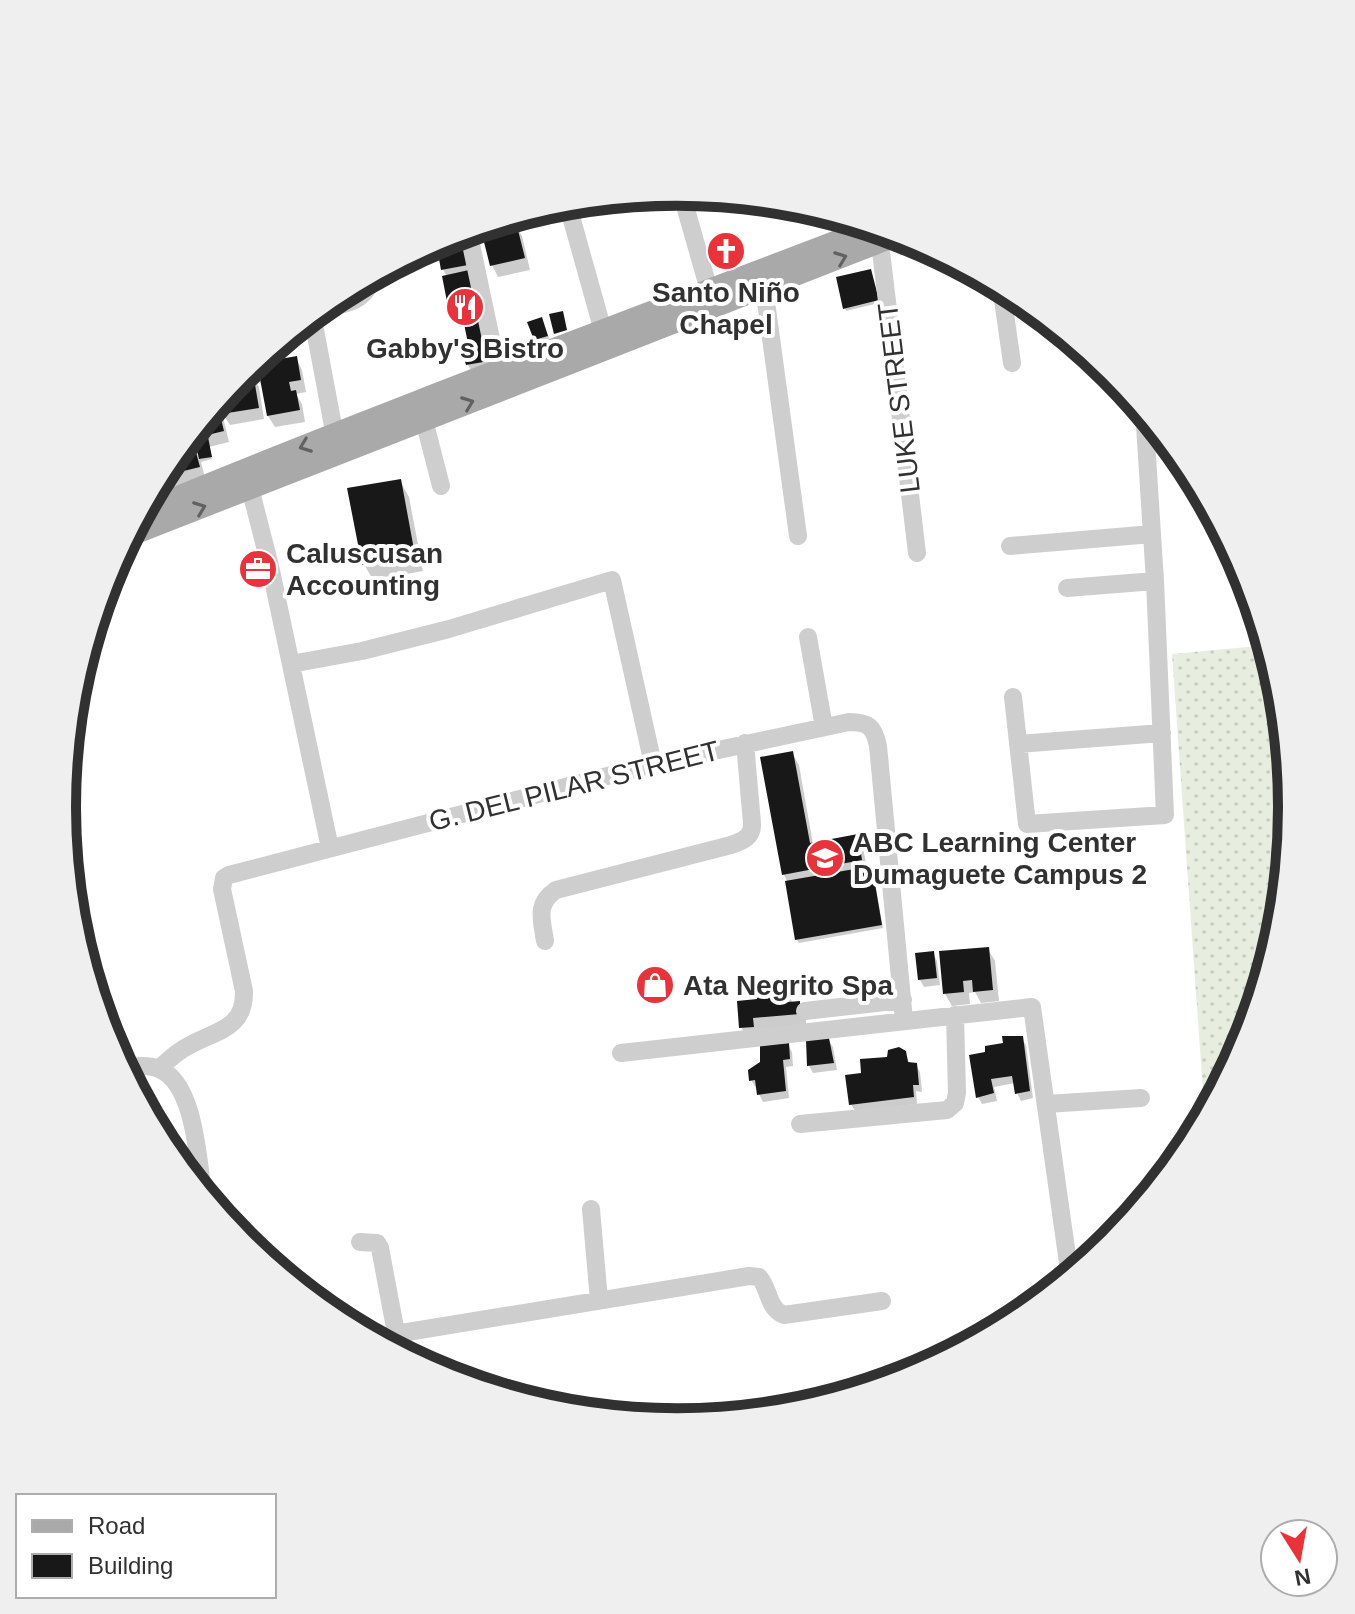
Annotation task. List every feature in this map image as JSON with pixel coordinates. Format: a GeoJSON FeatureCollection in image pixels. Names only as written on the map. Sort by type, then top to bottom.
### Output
{"type":"FeatureCollection","features":[{"type":"Feature","properties":{"kind":"main road"},"geometry":{"type":"LineString","coordinates":[[336,444],[424,420],[559,358],[875,239]]}},
{"type":"Feature","properties":{"kind":"main road"},"geometry":{"type":"LineString","coordinates":[[156,507],[248,478],[336,444],[498,372],[559,358],[603,331],[709,290],[764,287],[876,239]]}},
{"type":"Feature","properties":{"kind":"main road"},"geometry":{"type":"LineString","coordinates":[[145,528],[248,478]]}},
{"type":"Feature","properties":{"kind":"street"},"geometry":{"type":"LineString","coordinates":[[685,206],[709,290]]}},
{"type":"Feature","properties":{"kind":"street"},"geometry":{"type":"LineString","coordinates":[[571,215],[603,331]]}},
{"type":"Feature","properties":{"kind":"street"},"geometry":{"type":"LineString","coordinates":[[471,242],[498,372]]}},
{"type":"Feature","properties":{"kind":"street","name":"LUKE STREET"},"geometry":{"type":"LineString","coordinates":[[886,243],[917,553]]}},
{"type":"Feature","properties":{"kind":"street"},"geometry":{"type":"LineString","coordinates":[[764,287],[798,536]]}},
{"type":"Feature","properties":{"kind":"street"},"geometry":{"type":"LineString","coordinates":[[1003,302],[1012,363]]}},
{"type":"Feature","properties":{"kind":"street"},"geometry":{"type":"LineString","coordinates":[[314,327],[336,444]]}},
{"type":"Feature","properties":{"kind":"street"},"geometry":{"type":"LineString","coordinates":[[424,420],[441,486]]}},
{"type":"Feature","properties":{"kind":"street"},"geometry":{"type":"LineString","coordinates":[[1013,697],[1027,824],[1165,815],[1145,429]]}},
{"type":"Feature","properties":{"kind":"street"},"geometry":{"type":"LineString","coordinates":[[248,478],[270,566],[330,848]]}},
{"type":"Feature","properties":{"kind":"street"},"geometry":{"type":"LineString","coordinates":[[1010,546],[1152,534]]}},
{"type":"Feature","properties":{"kind":"street"},"geometry":{"type":"LineString","coordinates":[[291,664],[362,651],[449,629],[612,580],[653,764]]}},
{"type":"Feature","properties":{"kind":"street"},"geometry":{"type":"LineString","coordinates":[[1067,588],[1155,581]]}},
{"type":"Feature","properties":{"kind":"street"},"geometry":{"type":"LineString","coordinates":[[808,637],[824,727]]}},
{"type":"Feature","properties":{"kind":"street","name":"G. DEL PILAR STREET"},"geometry":{"type":"LineString","coordinates":[[159,1069],[188,1045],[227,1027],[240,1017],[245,1004],[222,889],[224,878],[229,875],[653,764],[849,722],[870,726],[876,735],[904,1020]]}},
{"type":"Feature","properties":{"kind":"street"},"geometry":{"type":"LineString","coordinates":[[1018,744],[1162,733]]}},
{"type":"Feature","properties":{"kind":"street"},"geometry":{"type":"LineString","coordinates":[[545,941],[542,904],[556,890],[731,845],[750,836],[752,823],[745,743]]}},
{"type":"Feature","properties":{"kind":"street"},"geometry":{"type":"LineString","coordinates":[[805,1011],[903,1000]]}},
{"type":"Feature","properties":{"kind":"street"},"geometry":{"type":"LineString","coordinates":[[621,1053],[1032,1007],[1068,1264]]}},
{"type":"Feature","properties":{"kind":"street"},"geometry":{"type":"LineString","coordinates":[[800,1124],[947,1110],[955,1103],[957,1093],[955,1015]]}},
{"type":"Feature","properties":{"kind":"street"},"geometry":{"type":"LineString","coordinates":[[135,1067],[159,1069],[178,1086],[190,1116],[199,1172]]}},
{"type":"Feature","properties":{"kind":"street"},"geometry":{"type":"LineString","coordinates":[[1046,1104],[1141,1098]]}},
{"type":"Feature","properties":{"kind":"street"},"geometry":{"type":"LineString","coordinates":[[591,1209],[599,1300]]}},
{"type":"Feature","properties":{"kind":"street"},"geometry":{"type":"LineString","coordinates":[[360,1242],[377,1243],[380,1248],[396,1333]]}},
{"type":"Feature","properties":{"kind":"street"},"geometry":{"type":"LineString","coordinates":[[389,1334],[749,1276],[759,1277],[764,1282],[772,1306],[784,1315],[882,1301]]}},
{"type":"Feature","properties":{"kind":"green space"},"geometry":{"type":"Polygon","coordinates":[[[1257,646],[1274,728],[1278,768],[1278,846],[1274,886],[1259,963],[1233,1037],[1203,1098],[1172,654],[1257,646]]]}},
{"type":"Feature","properties":{"kind":"building"},"geometry":{"type":"Polygon","coordinates":[[[517,227],[525,258],[490,266],[483,237],[517,227]]]}},
{"type":"Feature","properties":{"kind":"building"},"geometry":{"type":"Polygon","coordinates":[[[464,244],[468,265],[441,270],[438,255],[464,244]]]}},
{"type":"Feature","properties":{"kind":"building"},"geometry":{"type":"Polygon","coordinates":[[[871,269],[879,300],[843,309],[836,277],[871,269]]]}},
{"type":"Feature","properties":{"kind":"building"},"geometry":{"type":"Polygon","coordinates":[[[469,270],[476,306],[449,312],[442,276],[469,270]]]}},
{"type":"Feature","properties":{"kind":"building"},"geometry":{"type":"Polygon","coordinates":[[[479,311],[489,361],[466,365],[463,354],[470,353],[462,314],[479,311]]]}},
{"type":"Feature","properties":{"kind":"building"},"geometry":{"type":"Polygon","coordinates":[[[563,311],[567,330],[554,334],[549,314],[563,311]]]}},
{"type":"Feature","properties":{"kind":"building"},"geometry":{"type":"Polygon","coordinates":[[[542,317],[548,336],[534,340],[527,322],[542,317]]]}},
{"type":"Feature","properties":{"kind":"building"},"geometry":{"type":"Polygon","coordinates":[[[297,356],[301,380],[289,382],[291,391],[296,390],[300,410],[267,416],[259,375],[276,360],[297,356]]]}},
{"type":"Feature","properties":{"kind":"building"},"geometry":{"type":"Polygon","coordinates":[[[254,380],[259,408],[222,414],[254,380]]]}},
{"type":"Feature","properties":{"kind":"building"},"geometry":{"type":"Polygon","coordinates":[[[220,416],[224,431],[204,436],[220,416]]]}},
{"type":"Feature","properties":{"kind":"building"},"geometry":{"type":"Polygon","coordinates":[[[208,437],[212,457],[199,459],[196,446],[202,438],[208,437]]]}},
{"type":"Feature","properties":{"kind":"building"},"geometry":{"type":"Polygon","coordinates":[[[195,448],[200,467],[177,473],[195,448]]]}},
{"type":"Feature","properties":{"kind":"building"},"geometry":{"type":"Polygon","coordinates":[[[401,479],[415,555],[362,565],[347,488],[401,479]]]}},
{"type":"Feature","properties":{"kind":"building"},"geometry":{"type":"Polygon","coordinates":[[[793,751],[810,843],[858,834],[862,860],[782,875],[760,757],[793,751]]]}},
{"type":"Feature","properties":{"kind":"building"},"geometry":{"type":"Polygon","coordinates":[[[872,866],[882,925],[795,940],[785,881],[872,866]]]}},
{"type":"Feature","properties":{"kind":"building"},"geometry":{"type":"Polygon","coordinates":[[[989,947],[993,990],[973,992],[972,980],[963,981],[964,992],[943,994],[939,951],[989,947]]]}},
{"type":"Feature","properties":{"kind":"building"},"geometry":{"type":"Polygon","coordinates":[[[934,951],[937,978],[918,980],[915,953],[934,951]]]}},
{"type":"Feature","properties":{"kind":"building"},"geometry":{"type":"Polygon","coordinates":[[[816,975],[819,994],[805,996],[802,977],[816,975]]]}},
{"type":"Feature","properties":{"kind":"building"},"geometry":{"type":"Polygon","coordinates":[[[771,980],[782,980],[784,991],[788,990],[788,1002],[800,1001],[800,1014],[753,1018],[754,1027],[739,1028],[737,1001],[757,999],[757,986],[771,986],[771,980]]]}},
{"type":"Feature","properties":{"kind":"building"},"geometry":{"type":"Polygon","coordinates":[[[1002,1036],[1023,1036],[1030,1091],[1015,1094],[1012,1076],[991,1079],[994,1093],[976,1098],[969,1055],[985,1052],[985,1046],[1003,1043],[1002,1036]]]}},
{"type":"Feature","properties":{"kind":"building"},"geometry":{"type":"Polygon","coordinates":[[[829,1038],[834,1063],[807,1066],[806,1040],[829,1038]]]}},
{"type":"Feature","properties":{"kind":"building"},"geometry":{"type":"Polygon","coordinates":[[[789,1043],[790,1059],[783,1060],[786,1091],[757,1095],[755,1080],[749,1081],[748,1070],[760,1062],[760,1045],[789,1043]]]}},
{"type":"Feature","properties":{"kind":"building"},"geometry":{"type":"Polygon","coordinates":[[[899,1047],[906,1051],[908,1062],[917,1063],[919,1085],[913,1085],[914,1097],[849,1105],[845,1075],[861,1073],[860,1059],[887,1057],[888,1050],[899,1047]]]}},
{"type":"Feature","properties":{"kind":"place","name":"Santo Niño Chapel"},"geometry":{"type":"Point","coordinates":[726,251]}},
{"type":"Feature","properties":{"kind":"place","name":"Gabby's Bistro"},"geometry":{"type":"Point","coordinates":[465,307]}},
{"type":"Feature","properties":{"kind":"place","name":"Caluscusan Accounting"},"geometry":{"type":"Point","coordinates":[258,569]}},
{"type":"Feature","properties":{"kind":"place","name":"ABC Learning Center Dumaguete Campus 2"},"geometry":{"type":"Point","coordinates":[825,858]}},
{"type":"Feature","properties":{"kind":"place","name":"Ata Negrito Spa"},"geometry":{"type":"Point","coordinates":[655,985]}}]}
